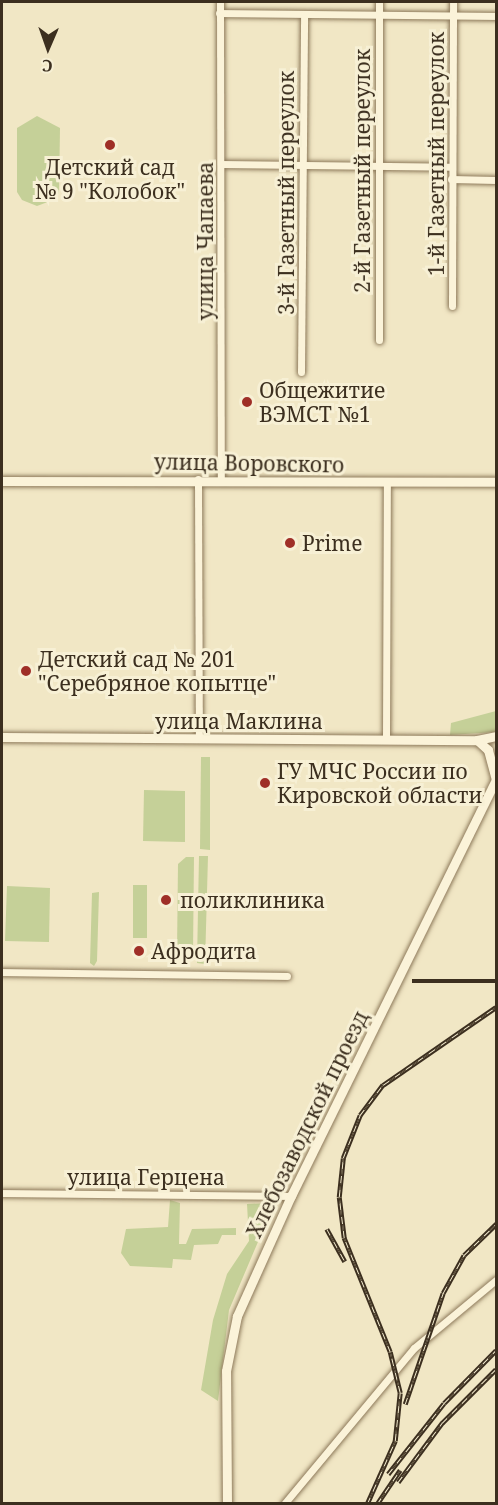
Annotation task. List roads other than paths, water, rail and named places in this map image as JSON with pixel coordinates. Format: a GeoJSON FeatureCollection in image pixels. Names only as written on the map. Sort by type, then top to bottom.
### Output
{"type":"FeatureCollection","features":[{"type":"Feature","properties":{"kind":"street","name":"улица Чапаева"},"geometry":{"type":"LineString","coordinates":[[220,2],[221,480]]}},
{"type":"Feature","properties":{"kind":"street","name":"2-й Газетный переулок"},"geometry":{"type":"LineString","coordinates":[[379,2],[379,340]]}},
{"type":"Feature","properties":{"kind":"street","name":"1-й Газетный переулок"},"geometry":{"type":"LineString","coordinates":[[452,306],[453,2]]}},
{"type":"Feature","properties":{"kind":"street"},"geometry":{"type":"LineString","coordinates":[[219,13],[496,16]]}},
{"type":"Feature","properties":{"kind":"street","name":"3-й Газетный переулок"},"geometry":{"type":"LineString","coordinates":[[301,372],[304,15]]}},
{"type":"Feature","properties":{"kind":"street"},"geometry":{"type":"LineString","coordinates":[[222,164],[451,168]]}},
{"type":"Feature","properties":{"kind":"street"},"geometry":{"type":"LineString","coordinates":[[451,179],[496,180]]}},
{"type":"Feature","properties":{"kind":"street"},"geometry":{"type":"LineString","coordinates":[[198,479],[199,739]]}},
{"type":"Feature","properties":{"kind":"street","name":"улица Воровского"},"geometry":{"type":"LineString","coordinates":[[2,481],[198,479],[496,482]]}},
{"type":"Feature","properties":{"kind":"street"},"geometry":{"type":"LineString","coordinates":[[386,739],[387,482]]}},
{"type":"Feature","properties":{"kind":"street","name":"улица Маклина"},"geometry":{"type":"LineString","coordinates":[[2,737],[477,740],[496,736]]}},
{"type":"Feature","properties":{"kind":"street"},"geometry":{"type":"LineString","coordinates":[[477,740],[488,750],[496,779]]}},
{"type":"Feature","properties":{"kind":"street","name":"Хлебозаводской проезд"},"geometry":{"type":"LineString","coordinates":[[227,1503],[226,1371],[237,1316],[291,1196],[496,779]]}},
{"type":"Feature","properties":{"kind":"street"},"geometry":{"type":"LineString","coordinates":[[2,972],[286,976]]}},
{"type":"Feature","properties":{"kind":"street","name":"улица Герцена"},"geometry":{"type":"LineString","coordinates":[[2,1193],[291,1196]]}},
{"type":"Feature","properties":{"kind":"street"},"geometry":{"type":"LineString","coordinates":[[284,1503],[414,1348],[496,1280]]}},
{"type":"Feature","properties":{"kind":"railway"},"geometry":{"type":"LineString","coordinates":[[412,981],[496,981]]}},
{"type":"Feature","properties":{"kind":"railway"},"geometry":{"type":"LineString","coordinates":[[367,1504],[395,1441],[400,1393],[390,1352],[344,1238],[339,1197],[343,1158],[360,1115],[383,1085],[496,1007]]}},
{"type":"Feature","properties":{"kind":"railway"},"geometry":{"type":"LineString","coordinates":[[405,1404],[443,1293],[464,1255],[496,1224]]}},
{"type":"Feature","properties":{"kind":"railway"},"geometry":{"type":"LineString","coordinates":[[327,1229],[345,1261]]}},
{"type":"Feature","properties":{"kind":"railway"},"geometry":{"type":"LineString","coordinates":[[388,1474],[444,1403],[496,1350]]}},
{"type":"Feature","properties":{"kind":"railway"},"geometry":{"type":"LineString","coordinates":[[398,1482],[442,1423],[496,1369]]}},
{"type":"Feature","properties":{"kind":"railway"},"geometry":{"type":"LineString","coordinates":[[377,1504],[400,1470]]}},
{"type":"Feature","properties":{"kind":"place","name":"Детский сад № 9 \"Колобок\""},"geometry":{"type":"Point","coordinates":[110,145]}},
{"type":"Feature","properties":{"kind":"place","name":"Общежитие ВЭМСТ №1"},"geometry":{"type":"Point","coordinates":[247,402]}},
{"type":"Feature","properties":{"kind":"place","name":"Prime"},"geometry":{"type":"Point","coordinates":[290,543]}},
{"type":"Feature","properties":{"kind":"place","name":"Детский сад № 201 \"Серебряное копытце\""},"geometry":{"type":"Point","coordinates":[26,671]}},
{"type":"Feature","properties":{"kind":"place","name":"ГУ МЧС России по Кировской области"},"geometry":{"type":"Point","coordinates":[265,783]}},
{"type":"Feature","properties":{"kind":"place","name":"поликлиника"},"geometry":{"type":"Point","coordinates":[166,900]}},
{"type":"Feature","properties":{"kind":"place","name":"Афродита"},"geometry":{"type":"Point","coordinates":[139,951]}}]}
